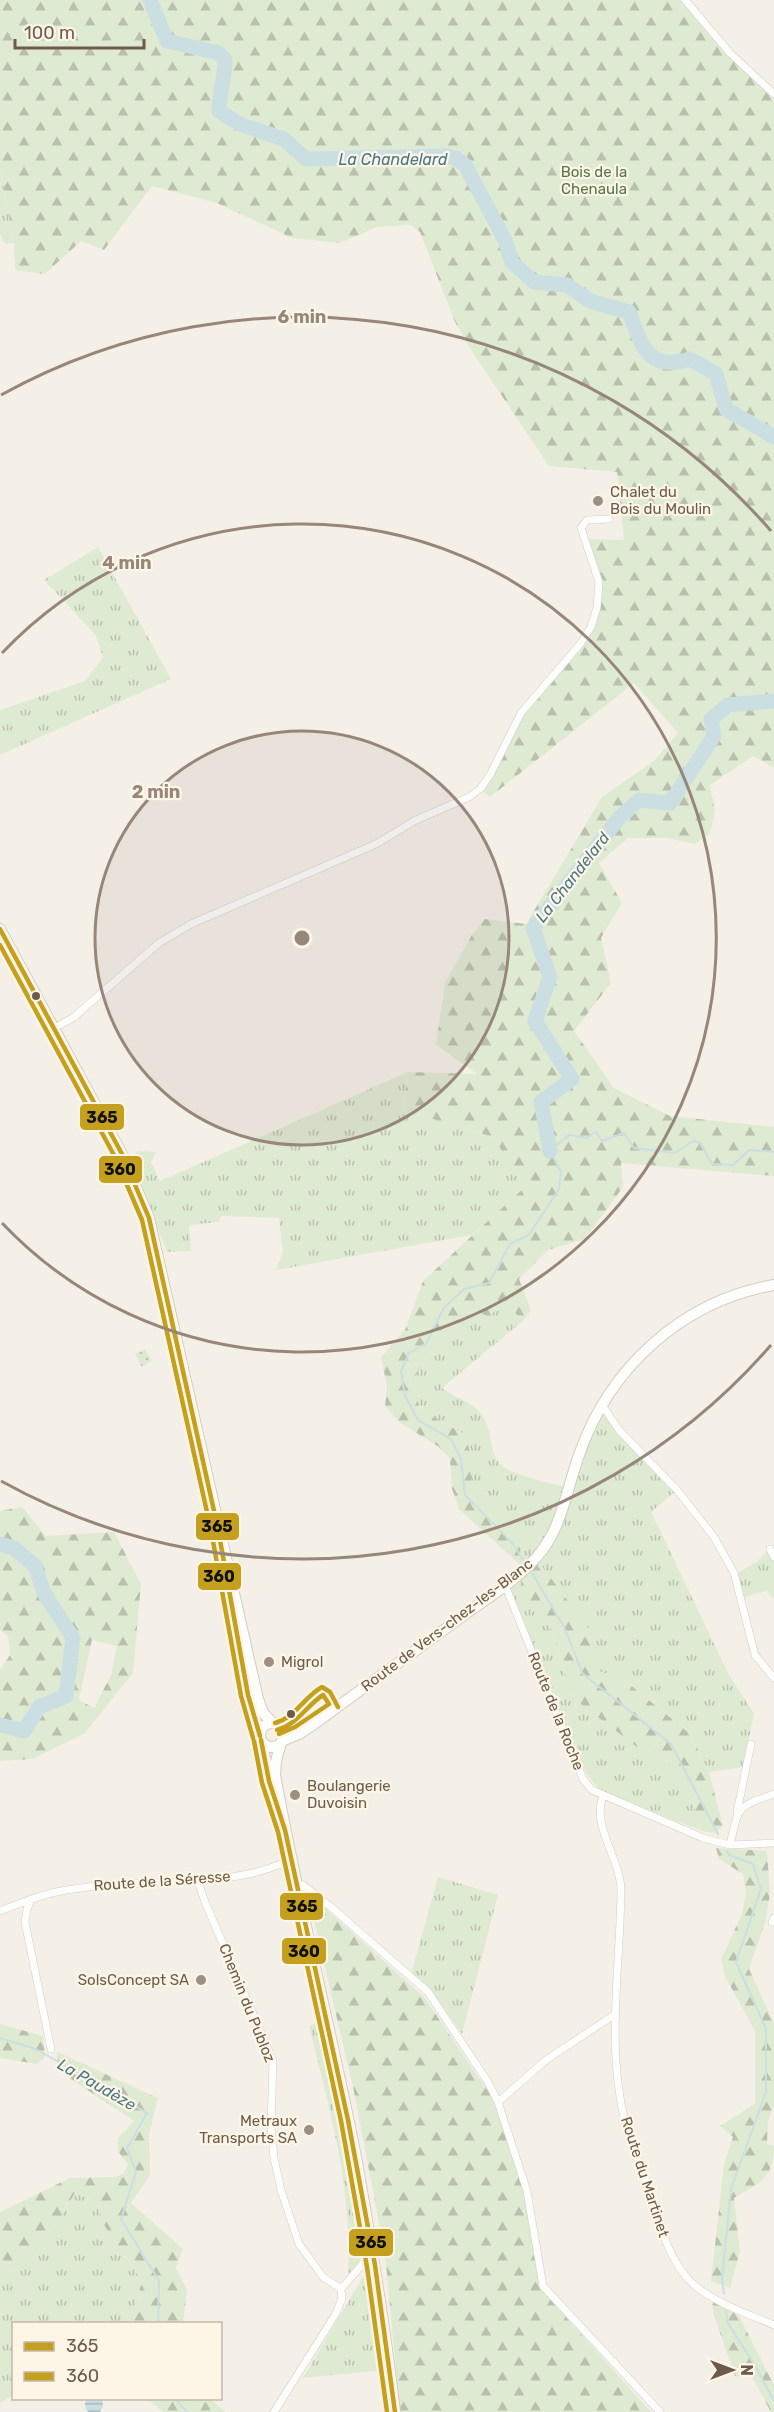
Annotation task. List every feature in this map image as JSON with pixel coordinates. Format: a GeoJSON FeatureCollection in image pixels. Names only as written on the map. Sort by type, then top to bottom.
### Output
{"type":"FeatureCollection","features":[{"type":"Feature","properties":{"kind":"main road"},"geometry":{"type":"LineString","coordinates":[[0,929],[122,1154],[143,1201],[156,1244],[218,1529],[258,1699],[263,1713],[284,1732],[276,1761],[275,1775],[355,2155],[388,2352],[395,2412]]}},
{"type":"Feature","properties":{"kind":"main road","name":"Route de Vers-chez-les-Blanc"},"geometry":{"type":"LineString","coordinates":[[281,1742],[299,1734],[338,1707],[505,1585],[536,1558],[557,1525],[585,1438],[602,1405],[630,1366],[657,1338],[689,1316],[723,1298],[774,1285]]}},
{"type":"Feature","properties":{"kind":"main road"},"geometry":{"type":"LineString","coordinates":[[218,1529],[248,1695],[261,1738],[269,1781],[285,1830]]}},
{"type":"Feature","properties":{"kind":"main road","name":"Route de Vers-chez-les-Blanc"},"geometry":{"type":"LineString","coordinates":[[275,1724],[307,1720],[338,1707]]}},
{"type":"Feature","properties":{"kind":"main road"},"geometry":{"type":"LineString","coordinates":[[261,1738],[263,1727],[275,1724]]}},
{"type":"Feature","properties":{"kind":"main road"},"geometry":{"type":"LineString","coordinates":[[261,1738],[270,1747],[281,1742]]}},
{"type":"Feature","properties":{"kind":"street"},"geometry":{"type":"LineString","coordinates":[[685,0],[730,53],[774,94]]}},
{"type":"Feature","properties":{"kind":"street"},"geometry":{"type":"LineString","coordinates":[[55,1028],[74,1017],[159,943],[191,924],[376,844],[416,820],[469,797],[480,789],[490,775],[521,713],[542,691],[591,627],[597,608],[598,582],[581,528],[587,520],[609,519]]}},
{"type":"Feature","properties":{"kind":"street"},"geometry":{"type":"LineString","coordinates":[[602,1405],[619,1430],[677,1490],[714,1537],[734,1573],[755,1655],[773,1675]]}},
{"type":"Feature","properties":{"kind":"street"},"geometry":{"type":"LineString","coordinates":[[770,1549],[774,1557]]}},
{"type":"Feature","properties":{"kind":"street","name":"Route de la Roche"},"geometry":{"type":"LineString","coordinates":[[505,1585],[583,1779],[592,1790],[704,1838],[730,1845],[774,1843]]}},
{"type":"Feature","properties":{"kind":"street"},"geometry":{"type":"LineString","coordinates":[[730,1845],[751,1744]]}},
{"type":"Feature","properties":{"kind":"street"},"geometry":{"type":"LineString","coordinates":[[737,1813],[746,1803],[774,1794]]}},
{"type":"Feature","properties":{"kind":"street","name":"Route du Martinet"},"geometry":{"type":"LineString","coordinates":[[603,1796],[598,1813],[615,1857],[621,1888],[614,2015],[615,2055],[625,2123],[675,2263],[694,2284],[713,2296],[774,2325]]}},
{"type":"Feature","properties":{"kind":"street","name":"Route de la Séresse"},"geometry":{"type":"LineString","coordinates":[[0,1911],[58,1891],[124,1883],[198,1881],[253,1873],[292,1860]]}},
{"type":"Feature","properties":{"kind":"street","name":"Chemin du Publoz"},"geometry":{"type":"LineString","coordinates":[[198,1881],[273,2061],[274,2158],[281,2190],[299,2244],[323,2277],[341,2289]]}},
{"type":"Feature","properties":{"kind":"street"},"geometry":{"type":"LineString","coordinates":[[297,1884],[303,1885],[331,1907],[428,1992],[488,2082],[498,2102],[527,2192],[543,2286],[660,2412]]}},
{"type":"Feature","properties":{"kind":"street"},"geometry":{"type":"LineString","coordinates":[[32,1899],[27,1909],[26,1922],[51,2049]]}},
{"type":"Feature","properties":{"kind":"street"},"geometry":{"type":"LineString","coordinates":[[498,2102],[546,2060],[614,2015]]}},
{"type":"Feature","properties":{"kind":"street"},"geometry":{"type":"LineString","coordinates":[[274,2412],[335,2315],[342,2299],[341,2289],[372,2253]]}},
{"type":"Feature","properties":{"kind":"green space","name":"Bois de la Chenaula"},"geometry":{"type":"Polygon","coordinates":[[[0,0],[680,0],[729,56],[774,100],[774,768],[753,756],[710,785],[715,811],[710,833],[695,844],[667,838],[628,838],[599,863],[622,903],[601,938],[611,983],[574,1031],[614,1088],[670,1116],[774,1127],[774,1176],[621,1163],[623,1187],[585,1239],[548,1250],[519,1279],[531,1310],[524,1320],[502,1303],[489,1317],[473,1309],[434,1347],[417,1372],[413,1397],[425,1412],[464,1434],[471,1454],[471,1478],[476,1490],[523,1537],[518,1563],[459,1509],[452,1489],[450,1459],[439,1447],[399,1422],[385,1406],[387,1386],[381,1357],[405,1330],[423,1281],[525,1187],[493,1137],[403,1110],[408,1072],[477,1074],[436,1045],[445,983],[472,935],[485,919],[526,924],[602,797],[654,761],[678,733],[634,683],[490,797],[480,789],[521,713],[591,627],[599,582],[584,539],[624,540],[617,472],[549,466],[473,353],[455,322],[420,232],[411,225],[377,227],[340,243],[292,238],[217,203],[152,186],[104,250],[81,241],[45,274],[15,270],[14,243],[0,166],[0,0]]]}},
{"type":"Feature","properties":{"kind":"green space"},"geometry":{"type":"Polygon","coordinates":[[[0,166],[14,243],[5,244],[0,234],[0,166]]]}},
{"type":"Feature","properties":{"kind":"green space"},"geometry":{"type":"Polygon","coordinates":[[[98,547],[171,679],[0,755],[0,710],[85,681],[103,657],[95,634],[44,580],[98,547]]]}},
{"type":"Feature","properties":{"kind":"green space"},"geometry":{"type":"Polygon","coordinates":[[[408,1072],[403,1110],[493,1137],[526,1188],[472,1235],[276,1270],[283,1252],[279,1218],[221,1216],[219,1222],[189,1225],[191,1251],[167,1252],[129,1157],[139,1151],[156,1152],[151,1162],[160,1181],[408,1072]]]}},
{"type":"Feature","properties":{"kind":"green space"},"geometry":{"type":"Polygon","coordinates":[[[502,1303],[524,1320],[442,1388],[473,1406],[482,1414],[497,1460],[509,1470],[519,1474],[569,1488],[602,1405],[619,1430],[677,1490],[651,1512],[729,1675],[754,1714],[743,1767],[709,1772],[690,1734],[622,1678],[593,1670],[593,1635],[520,1596],[552,1630],[564,1672],[637,1747],[663,1756],[692,1792],[698,1824],[702,1831],[603,1792],[593,1783],[576,1753],[544,1669],[505,1585],[522,1572],[518,1563],[523,1537],[476,1491],[471,1478],[471,1454],[464,1434],[425,1412],[413,1397],[417,1372],[434,1347],[473,1309],[502,1303]]]}},
{"type":"Feature","properties":{"kind":"green space"},"geometry":{"type":"Polygon","coordinates":[[[145,1349],[152,1361],[142,1367],[135,1354],[145,1349]]]}},
{"type":"Feature","properties":{"kind":"green space"},"geometry":{"type":"Polygon","coordinates":[[[22,1507],[46,1536],[114,1532],[141,1584],[133,1673],[84,1734],[32,1759],[0,1761],[0,1670],[10,1655],[8,1636],[0,1630],[0,1511],[22,1507]],[[92,1640],[79,1700],[94,1708],[111,1675],[117,1646],[92,1640]]]}},
{"type":"Feature","properties":{"kind":"green space"},"geometry":{"type":"Polygon","coordinates":[[[767,1551],[774,1559],[774,1599],[767,1591],[744,1597],[737,1573],[757,1562],[767,1551]]]}},
{"type":"Feature","properties":{"kind":"green space"},"geometry":{"type":"Polygon","coordinates":[[[536,1558],[593,1635],[594,1670],[622,1678],[690,1734],[709,1772],[723,1826],[714,1833],[702,1831],[698,1824],[691,1792],[663,1756],[637,1747],[581,1704],[564,1672],[552,1630],[520,1597],[522,1572],[536,1558]]]}},
{"type":"Feature","properties":{"kind":"green space"},"geometry":{"type":"Polygon","coordinates":[[[236,1658],[240,1694],[250,1735],[248,1737],[240,1710],[234,1661],[236,1658]]]}},
{"type":"Feature","properties":{"kind":"green space"},"geometry":{"type":"Polygon","coordinates":[[[716,1848],[767,1851],[770,1893],[766,1919],[749,1969],[774,2023],[774,2105],[768,2121],[767,2144],[774,2146],[773,2157],[768,2173],[763,2179],[734,2198],[740,2252],[730,2288],[711,2281],[724,2164],[733,2137],[720,2126],[755,2104],[755,2031],[725,1976],[721,1959],[742,1914],[746,1892],[743,1874],[719,1859],[716,1848]]]}},
{"type":"Feature","properties":{"kind":"green space"},"geometry":{"type":"Polygon","coordinates":[[[438,1877],[498,1895],[462,2034],[430,1988],[411,1974],[438,1877]]]}},
{"type":"Feature","properties":{"kind":"green space"},"geometry":{"type":"Polygon","coordinates":[[[316,1900],[424,1997],[492,2097],[524,2192],[540,2288],[651,2412],[400,2412],[385,2254],[353,2087],[311,1908],[316,1900]]]}},
{"type":"Feature","properties":{"kind":"green space"},"geometry":{"type":"Polygon","coordinates":[[[321,2020],[365,2232],[363,2255],[348,2274],[349,2242],[343,2180],[338,2149],[309,2026],[321,2020]]]}},
{"type":"Feature","properties":{"kind":"green space"},"geometry":{"type":"Polygon","coordinates":[[[0,2024],[43,2036],[45,2057],[37,2064],[0,2058],[0,2024]]]}},
{"type":"Feature","properties":{"kind":"green space"},"geometry":{"type":"Polygon","coordinates":[[[57,2052],[158,2098],[149,2134],[150,2175],[131,2203],[183,2249],[176,2268],[187,2290],[183,2322],[135,2322],[133,2318],[142,2281],[102,2222],[99,2203],[75,2193],[33,2259],[0,2277],[0,2212],[70,2178],[116,2177],[123,2174],[128,2165],[118,2151],[118,2138],[134,2121],[59,2071],[57,2052]]]}},
{"type":"Feature","properties":{"kind":"green space"},"geometry":{"type":"Polygon","coordinates":[[[75,2193],[99,2203],[102,2222],[142,2281],[133,2318],[135,2322],[12,2322],[12,2396],[0,2403],[0,2277],[33,2259],[75,2193]]]}},
{"type":"Feature","properties":{"kind":"green space"},"geometry":{"type":"Polygon","coordinates":[[[370,2265],[384,2370],[303,2378],[370,2265]]]}},
{"type":"Feature","properties":{"kind":"green space"},"geometry":{"type":"Polygon","coordinates":[[[712,2301],[738,2314],[774,2385],[774,2412],[771,2412],[752,2377],[735,2376],[714,2315],[712,2301]]]}},
{"type":"Feature","properties":{"kind":"green space"},"geometry":{"type":"Polygon","coordinates":[[[149,2400],[211,2400],[225,2412],[163,2412],[149,2400]]]}},
{"type":"Feature","properties":{"kind":"shaded area"},"geometry":{"type":"Polygon","coordinates":[[[87,2400],[101,2400],[102,2408],[97,2413],[88,2411],[85,2405],[87,2400]]]}},
{"type":"Feature","properties":{"kind":"waterway","name":"La Chandelard"},"geometry":{"type":"LineString","coordinates":[[150,0],[167,41],[219,53],[225,60],[219,111],[239,124],[284,139],[306,159],[447,156],[456,158],[465,165],[505,240],[512,262],[534,282],[567,285],[590,301],[629,312],[638,336],[648,353],[664,362],[690,359],[716,374],[726,409],[774,437]]}},
{"type":"Feature","properties":{"kind":"waterway","name":"La Chandelard"},"geometry":{"type":"LineString","coordinates":[[550,1151],[541,1102],[572,1079],[535,1021],[550,977],[533,928],[619,818],[639,800],[670,803],[714,736],[711,719],[728,705],[774,701]]}},
{"type":"Feature","properties":{"kind":"waterway"},"geometry":{"type":"LineString","coordinates":[[523,1560],[514,1545],[465,1495],[461,1459],[451,1439],[418,1420],[405,1396],[401,1371],[409,1353],[427,1343],[443,1309],[464,1289],[489,1283],[510,1244],[529,1235],[559,1189],[561,1172],[550,1151],[569,1135],[586,1138],[596,1132],[602,1141],[624,1133],[634,1148],[675,1153],[693,1141],[700,1143],[712,1164],[733,1165],[749,1150],[774,1152]]}},
{"type":"Feature","properties":{"kind":"waterway","name":"La Paudèze"},"geometry":{"type":"LineString","coordinates":[[0,1544],[14,1548],[35,1566],[44,1593],[73,1638],[66,1696],[39,1707],[24,1731],[0,1725]]}},
{"type":"Feature","properties":{"kind":"waterway"},"geometry":{"type":"LineString","coordinates":[[532,1573],[564,1627],[583,1674],[671,1744],[718,1834]]}},
{"type":"Feature","properties":{"kind":"waterway"},"geometry":{"type":"LineString","coordinates":[[724,2294],[722,2279],[731,2189],[766,2092],[766,2029],[736,1962],[761,1889],[753,1864],[729,1855],[727,1851]]}},
{"type":"Feature","properties":{"kind":"waterway","name":"La Paudèze"},"geometry":{"type":"LineString","coordinates":[[0,2038],[36,2049],[147,2113],[127,2148],[136,2172],[121,2219],[159,2281],[158,2322]]}},
{"type":"Feature","properties":{"kind":"waterway"},"geometry":{"type":"LineString","coordinates":[[726,2311],[728,2323],[774,2401]]}},
{"type":"Feature","properties":{"kind":"waterway","name":"La Paudèze"},"geometry":{"type":"LineString","coordinates":[[176,2400],[187,2412]]}},
{"type":"Feature","properties":{"kind":"transit line","name":"365"},"geometry":{"type":"LineString","coordinates":[[0,929],[122,1154],[149,1218],[218,1529],[248,1695],[260,1736]]}},
{"type":"Feature","properties":{"kind":"transit line","name":"360"},"geometry":{"type":"LineString","coordinates":[[0,945],[115,1157],[142,1220],[211,1530],[241,1696],[253,1738]]}},
{"type":"Feature","properties":{"kind":"transit line","name":"365"},"geometry":{"type":"LineString","coordinates":[[275,1723],[289,1716],[322,1687],[330,1692],[338,1707]]}},
{"type":"Feature","properties":{"kind":"transit line","name":"360"},"geometry":{"type":"LineString","coordinates":[[277,1730],[291,1724],[323,1695],[329,1704],[295,1727],[279,1734]]}},
{"type":"Feature","properties":{"kind":"transit line","name":"365"},"geometry":{"type":"LineString","coordinates":[[261,1740],[269,1781],[285,1830],[348,2120],[375,2265],[395,2412]]}},
{"type":"Feature","properties":{"kind":"transit line","name":"360"},"geometry":{"type":"LineString","coordinates":[[254,1741],[262,1783],[278,1832],[341,2121],[367,2267],[387,2412]]}},
{"type":"Feature","properties":{"kind":"place","name":"Chalet du Bois du Moulin"},"geometry":{"type":"Point","coordinates":[598,501]}},
{"type":"Feature","properties":{"kind":"place","name":"Migrol"},"geometry":{"type":"Point","coordinates":[269,1662]}},
{"type":"Feature","properties":{"kind":"place","name":"Boulangerie Duvoisin"},"geometry":{"type":"Point","coordinates":[295,1795]}},
{"type":"Feature","properties":{"kind":"place","name":"SolsConcept SA"},"geometry":{"type":"Point","coordinates":[201,1980]}},
{"type":"Feature","properties":{"kind":"place","name":"Metraux Transports SA"},"geometry":{"type":"Point","coordinates":[309,2130]}}]}
